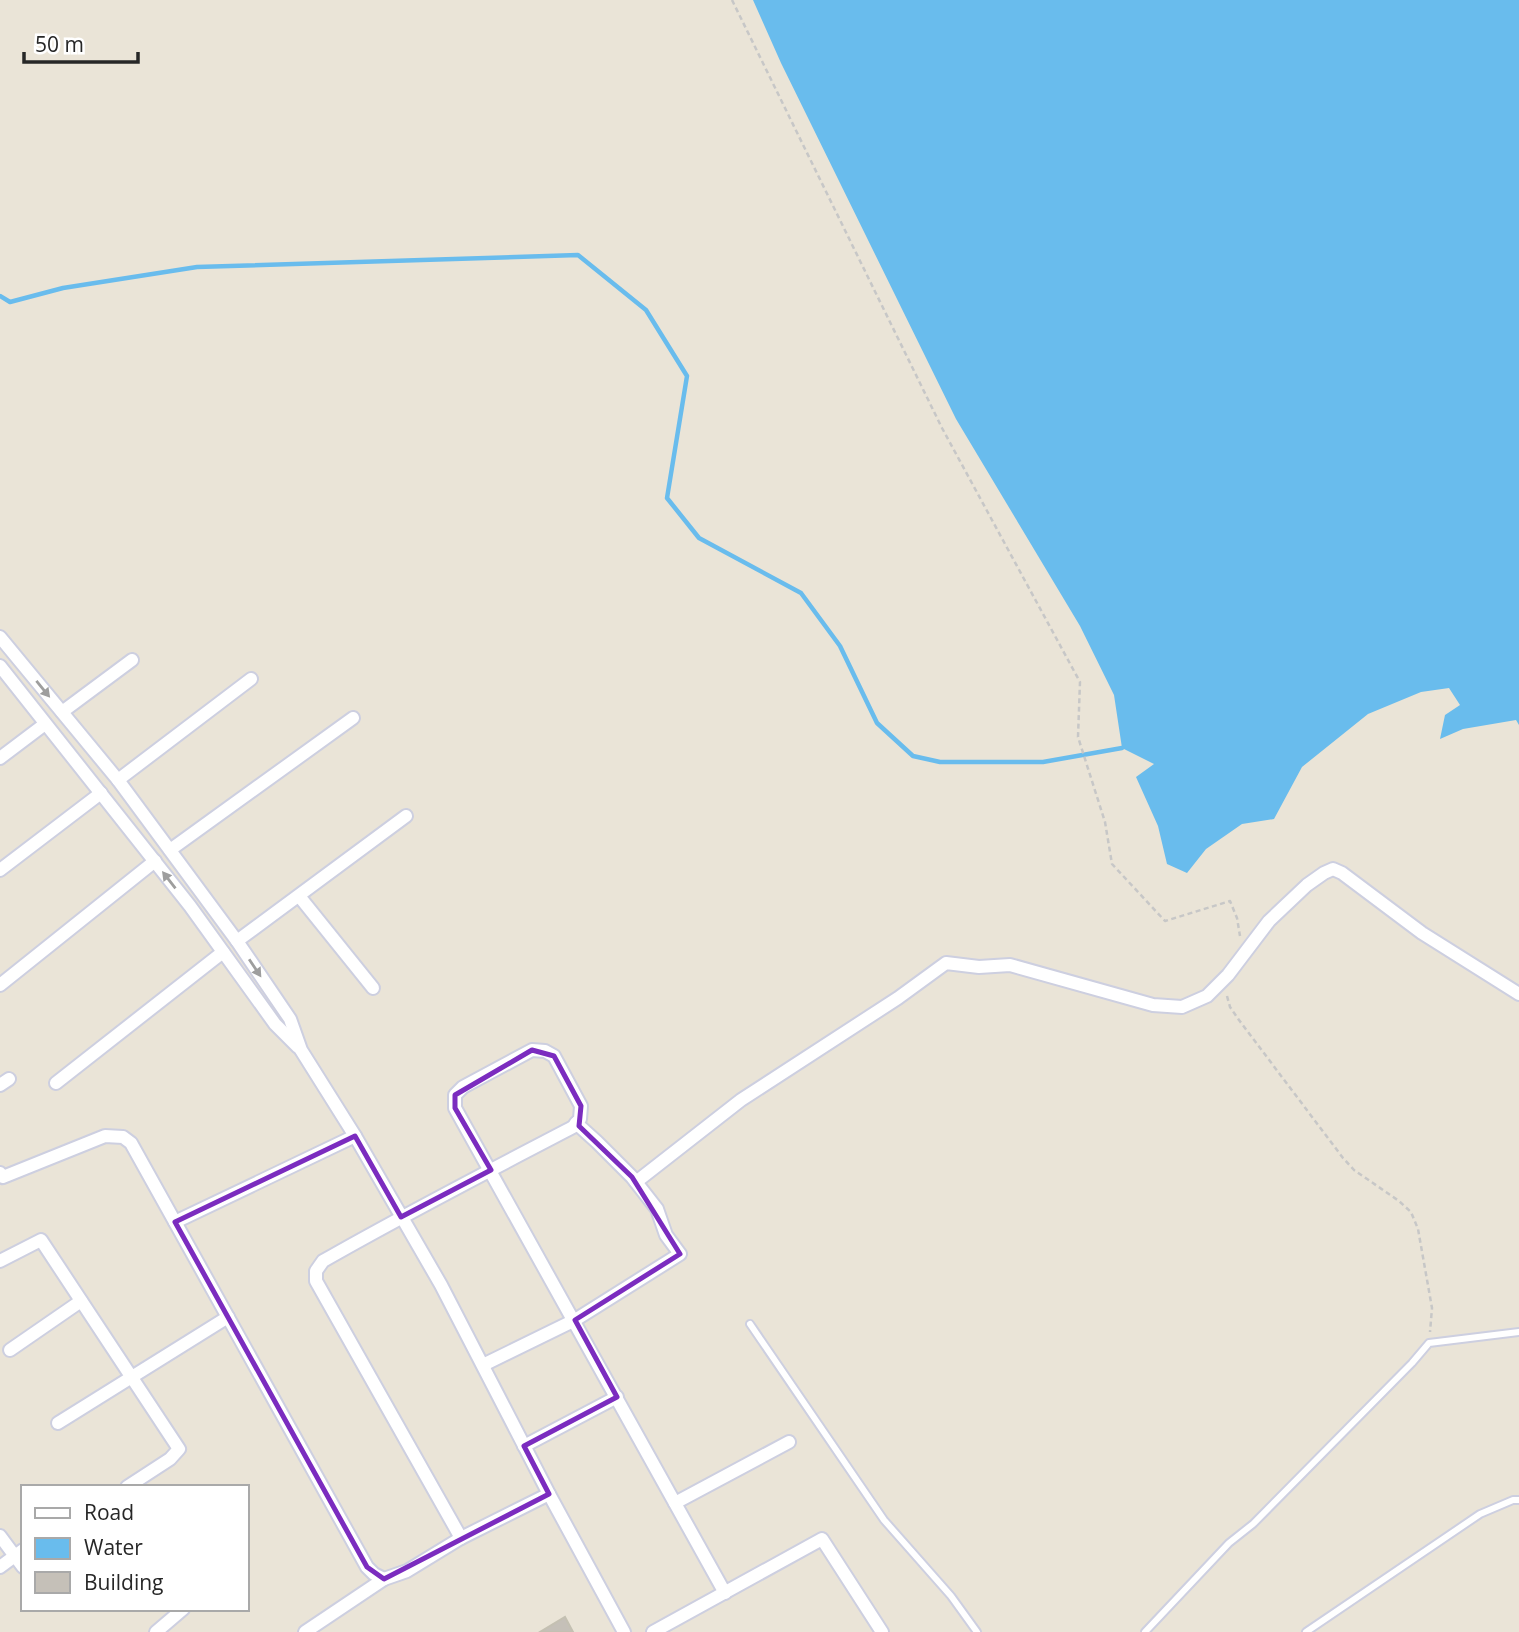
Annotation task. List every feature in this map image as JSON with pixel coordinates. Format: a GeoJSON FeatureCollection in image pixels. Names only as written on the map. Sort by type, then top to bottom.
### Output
{"type":"FeatureCollection","features":[{"type":"Feature","properties":{"kind":"street"},"geometry":{"type":"LineString","coordinates":[[0,637],[118,780],[237,941],[290,1019],[301,1050],[355,1136],[441,1285],[624,1632]]}},
{"type":"Feature","properties":{"kind":"street"},"geometry":{"type":"LineString","coordinates":[[62,712],[132,660]]}},
{"type":"Feature","properties":{"kind":"street"},"geometry":{"type":"LineString","coordinates":[[0,666],[190,906],[275,1024],[301,1050]]}},
{"type":"Feature","properties":{"kind":"street"},"geometry":{"type":"LineString","coordinates":[[118,780],[251,679]]}},
{"type":"Feature","properties":{"kind":"street"},"geometry":{"type":"LineString","coordinates":[[170,850],[353,718]]}},
{"type":"Feature","properties":{"kind":"street"},"geometry":{"type":"LineString","coordinates":[[0,758],[45,724]]}},
{"type":"Feature","properties":{"kind":"street"},"geometry":{"type":"LineString","coordinates":[[71,757],[88,744]]}},
{"type":"Feature","properties":{"kind":"street"},"geometry":{"type":"LineString","coordinates":[[0,870],[101,793]]}},
{"type":"Feature","properties":{"kind":"street"},"geometry":{"type":"LineString","coordinates":[[237,941],[406,816]]}},
{"type":"Feature","properties":{"kind":"street"},"geometry":{"type":"LineString","coordinates":[[0,985],[155,861]]}},
{"type":"Feature","properties":{"kind":"street"},"geometry":{"type":"LineString","coordinates":[[636,1182],[741,1100],[898,998],[946,963],[979,967],[1010,965],[1153,1005],[1182,1007],[1208,996],[1228,975],[1269,921],[1307,885],[1333,869],[1422,933],[1519,995]]}},
{"type":"Feature","properties":{"kind":"street"},"geometry":{"type":"LineString","coordinates":[[190,906],[203,896]]}},
{"type":"Feature","properties":{"kind":"street"},"geometry":{"type":"LineString","coordinates":[[299,896],[373,988]]}},
{"type":"Feature","properties":{"kind":"street"},"geometry":{"type":"LineString","coordinates":[[55,1083],[223,952]]}},
{"type":"Feature","properties":{"kind":"street"},"geometry":{"type":"LineString","coordinates":[[461,1538],[316,1281],[316,1271],[323,1261],[401,1217],[491,1170],[573,1127],[580,1119],[580,1106],[554,1056],[545,1051],[532,1050],[463,1087],[455,1095],[455,1108],[491,1170],[575,1320],[724,1592]]}},
{"type":"Feature","properties":{"kind":"street"},"geometry":{"type":"LineString","coordinates":[[483,1365],[575,1320],[680,1254],[666,1234],[657,1209],[636,1182],[576,1123]]}},
{"type":"Feature","properties":{"kind":"street"},"geometry":{"type":"LineString","coordinates":[[1,1176],[105,1136],[123,1137],[131,1143],[367,1567],[384,1579]]}},
{"type":"Feature","properties":{"kind":"street"},"geometry":{"type":"LineString","coordinates":[[175,1222],[355,1136]]}},
{"type":"Feature","properties":{"kind":"street"},"geometry":{"type":"LineString","coordinates":[[0,1261],[41,1240],[179,1449],[170,1459],[130,1485]]}},
{"type":"Feature","properties":{"kind":"street"},"geometry":{"type":"LineString","coordinates":[[10,1350],[82,1301]]}},
{"type":"Feature","properties":{"kind":"street"},"geometry":{"type":"LineString","coordinates":[[58,1423],[228,1317]]}},
{"type":"Feature","properties":{"kind":"street"},"geometry":{"type":"LineString","coordinates":[[524,1446],[617,1397]]}},
{"type":"Feature","properties":{"kind":"street"},"geometry":{"type":"LineString","coordinates":[[675,1503],[789,1442]]}},
{"type":"Feature","properties":{"kind":"street"},"geometry":{"type":"LineString","coordinates":[[305,1632],[384,1579],[407,1571],[461,1538],[549,1494]]}},
{"type":"Feature","properties":{"kind":"street"},"geometry":{"type":"LineString","coordinates":[[0,1535],[19,1553],[0,1567]]}},
{"type":"Feature","properties":{"kind":"street"},"geometry":{"type":"LineString","coordinates":[[653,1632],[822,1539],[882,1632]]}},
{"type":"Feature","properties":{"kind":"street"},"geometry":{"type":"LineString","coordinates":[[156,1632],[181,1611]]}},
{"type":"Feature","properties":{"kind":"lane"},"geometry":{"type":"LineString","coordinates":[[750,1324],[884,1520],[951,1596],[976,1632]]}},
{"type":"Feature","properties":{"kind":"lane"},"geometry":{"type":"LineString","coordinates":[[1145,1632],[1229,1543],[1253,1524],[1429,1343],[1519,1332]]}},
{"type":"Feature","properties":{"kind":"lane"},"geometry":{"type":"LineString","coordinates":[[1306,1632],[1480,1514],[1519,1500]]}},
{"type":"Feature","properties":{"kind":"path"},"geometry":{"type":"LineString","coordinates":[[732,0],[942,428],[1080,681],[1078,737],[1105,822],[1112,864],[1166,921],[1230,901],[1240,935]]}},
{"type":"Feature","properties":{"kind":"path"},"geometry":{"type":"LineString","coordinates":[[1228,975],[1226,981],[1230,1007],[1343,1158],[1354,1170],[1399,1200],[1411,1212],[1418,1229],[1432,1308],[1429,1343]]}},
{"type":"Feature","properties":{"kind":"highlighted area"},"geometry":{"type":"Polygon","coordinates":[[[532,1050],[554,1056],[581,1106],[579,1126],[632,1177],[680,1254],[575,1320],[617,1397],[524,1446],[549,1494],[384,1579],[367,1567],[175,1222],[355,1136],[401,1217],[491,1170],[455,1108],[455,1095],[532,1050]]]}},
{"type":"Feature","properties":{"kind":"water"},"geometry":{"type":"Polygon","coordinates":[[[753,0],[1519,0],[1519,725],[1516,720],[1463,729],[1440,739],[1445,715],[1460,705],[1449,688],[1421,692],[1368,714],[1302,767],[1274,819],[1242,824],[1206,849],[1187,873],[1167,864],[1158,826],[1136,777],[1154,764],[1122,748],[1114,695],[1080,626],[956,419],[781,63],[753,0]]]}},
{"type":"Feature","properties":{"kind":"building"},"geometry":{"type":"Polygon","coordinates":[[[565,1617],[573,1632],[540,1632],[565,1617]]]}},
{"type":"Feature","properties":{"kind":"waterway"},"geometry":{"type":"LineString","coordinates":[[0,296],[10,302],[63,288],[197,267],[578,255],[646,310],[687,376],[667,498],[699,538],[801,593],[840,646],[877,723],[913,756],[940,762],[1043,762],[1122,748]]}}]}
